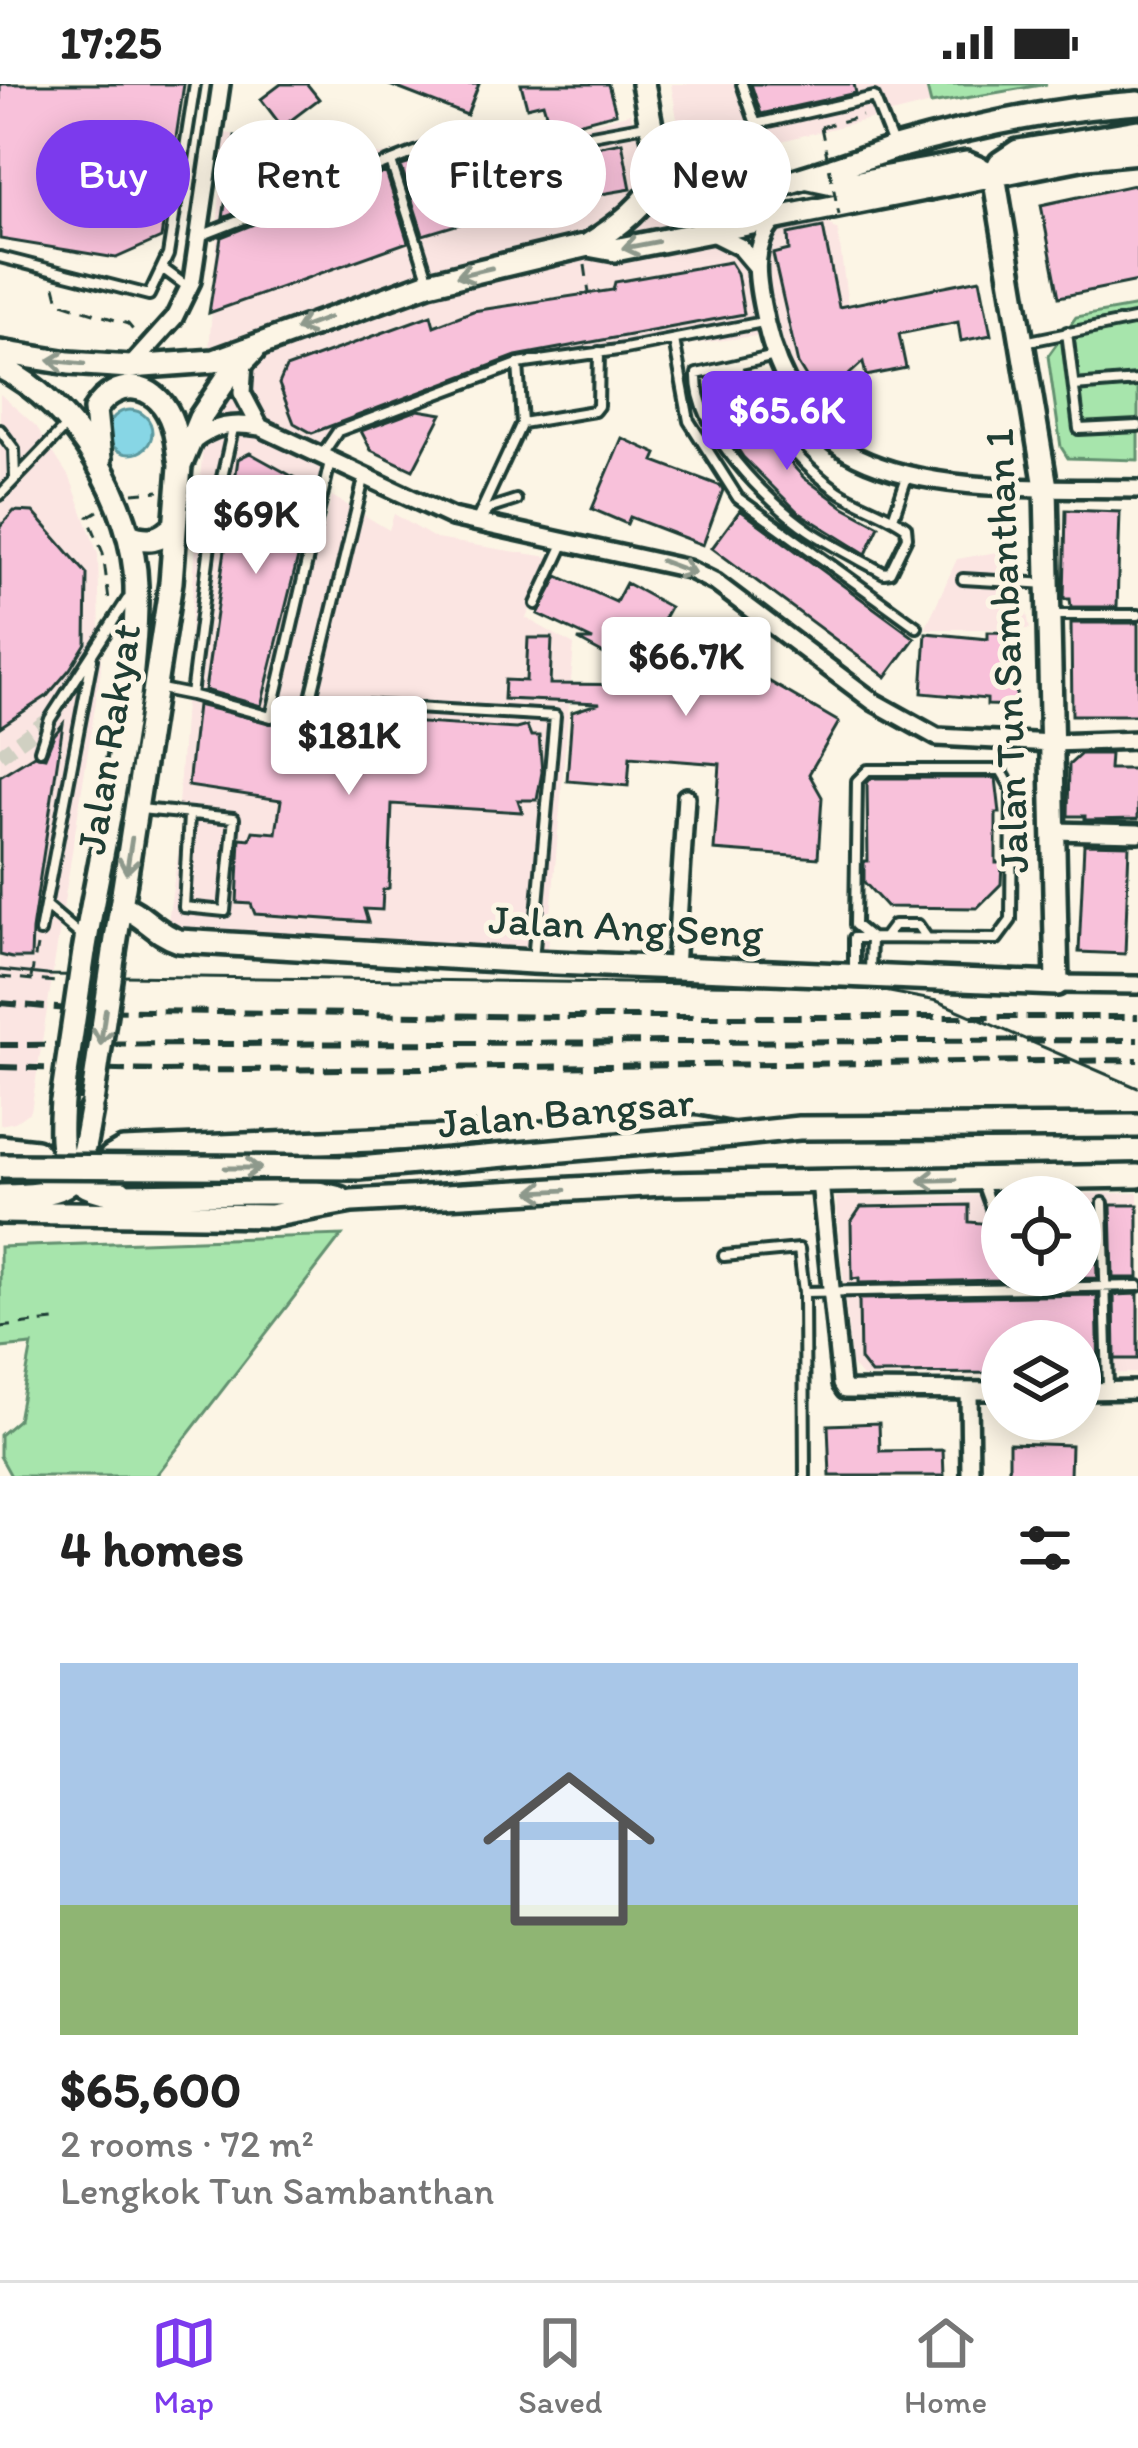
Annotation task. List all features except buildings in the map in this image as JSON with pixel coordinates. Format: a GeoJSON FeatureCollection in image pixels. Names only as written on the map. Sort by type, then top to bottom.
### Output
{"type":"FeatureCollection","features":[{"type":"Feature","properties":{"kind":"main road"},"geometry":{"type":"LineString","coordinates":[[643,84],[651,120]]}},
{"type":"Feature","properties":{"kind":"main road"},"geometry":{"type":"LineString","coordinates":[[791,182],[894,148],[1080,106],[1138,103]]}},
{"type":"Feature","properties":{"kind":"main road"},"geometry":{"type":"LineString","coordinates":[[994,175],[1000,163],[1018,151],[1138,131]]}},
{"type":"Feature","properties":{"kind":"main road"},"geometry":{"type":"LineString","coordinates":[[791,216],[1138,152]]}},
{"type":"Feature","properties":{"kind":"main road"},"geometry":{"type":"LineString","coordinates":[[809,178],[842,185],[966,163],[994,175]]}},
{"type":"Feature","properties":{"kind":"main road","name":"Jalan Tun Sambanthan 1"},"geometry":{"type":"LineString","coordinates":[[994,175],[1046,487],[1057,984]]}},
{"type":"Feature","properties":{"kind":"main road"},"geometry":{"type":"LineString","coordinates":[[0,352],[130,367],[214,361],[429,283],[584,246],[630,215]]}},
{"type":"Feature","properties":{"kind":"main road"},"geometry":{"type":"LineString","coordinates":[[584,246],[615,250],[725,228]]}},
{"type":"Feature","properties":{"kind":"main road","name":"Jalan Rakyat"},"geometry":{"type":"LineString","coordinates":[[75,1179],[82,1162],[171,582],[176,468],[209,404],[263,342]]}},
{"type":"Feature","properties":{"kind":"main road","name":"Jalan Rakyat"},"geometry":{"type":"LineString","coordinates":[[0,367],[46,398],[106,478],[128,535],[136,582],[132,659],[62,1104]]}},
{"type":"Feature","properties":{"kind":"main road"},"geometry":{"type":"LineString","coordinates":[[106,478],[95,440],[95,410],[121,387],[146,390],[165,407],[175,429],[176,468]]}},
{"type":"Feature","properties":{"kind":"main road"},"geometry":{"type":"LineString","coordinates":[[128,535],[152,540],[164,537],[175,525]]}},
{"type":"Feature","properties":{"kind":"main road","name":"Jalan Ang Seng"},"geometry":{"type":"LineString","coordinates":[[121,906],[141,914],[164,937],[179,941],[532,962],[1057,984]]}},
{"type":"Feature","properties":{"kind":"main road"},"geometry":{"type":"LineString","coordinates":[[0,1147],[30,1148],[44,1135],[62,1104]]}},
{"type":"Feature","properties":{"kind":"main road"},"geometry":{"type":"LineString","coordinates":[[62,1104],[61,1150],[75,1179],[97,1191],[125,1195],[314,1192],[352,1201]]}},
{"type":"Feature","properties":{"kind":"main road"},"geometry":{"type":"LineString","coordinates":[[91,1106],[105,1136],[123,1150]]}},
{"type":"Feature","properties":{"kind":"main road","name":"Jalan Bangsar"},"geometry":{"type":"LineString","coordinates":[[0,1166],[359,1168],[799,1127],[1138,1126]]}},
{"type":"Feature","properties":{"kind":"main road"},"geometry":{"type":"LineString","coordinates":[[125,1195],[113,1186],[108,1173],[111,1157],[123,1150],[645,1129],[696,1128],[733,1136]]}},
{"type":"Feature","properties":{"kind":"main road"},"geometry":{"type":"LineString","coordinates":[[30,1148],[49,1170],[49,1184],[41,1195]]}},
{"type":"Feature","properties":{"kind":"main road","name":"Jalan Bangsar"},"geometry":{"type":"LineString","coordinates":[[1101,1180],[1138,1176]]}},
{"type":"Feature","properties":{"kind":"main road"},"geometry":{"type":"LineString","coordinates":[[0,1196],[51,1194],[75,1179]]}},
{"type":"Feature","properties":{"kind":"main road","name":"Jalan Bangsar"},"geometry":{"type":"LineString","coordinates":[[0,1212],[271,1216],[352,1201],[663,1184],[981,1179]]}},
{"type":"Feature","properties":{"kind":"street"},"geometry":{"type":"LineString","coordinates":[[130,367],[174,318],[189,287],[221,84]]}},
{"type":"Feature","properties":{"kind":"street"},"geometry":{"type":"LineString","coordinates":[[768,228],[760,239],[757,266],[775,356],[803,407],[853,455],[909,474],[1046,487],[1138,489]]}},
{"type":"Feature","properties":{"kind":"street"},"geometry":{"type":"LineString","coordinates":[[708,231],[740,247],[757,266]]}},
{"type":"Feature","properties":{"kind":"street"},"geometry":{"type":"LineString","coordinates":[[245,358],[242,393],[260,427]]}},
{"type":"Feature","properties":{"kind":"street"},"geometry":{"type":"LineString","coordinates":[[176,468],[206,430],[234,422],[260,427],[452,517],[563,544],[659,560],[716,583],[874,702],[938,737],[1053,743],[1138,740]]}},
{"type":"Feature","properties":{"kind":"street"},"geometry":{"type":"LineString","coordinates":[[675,968],[686,797]]}},
{"type":"Feature","properties":{"kind":"street"},"geometry":{"type":"LineString","coordinates":[[1054,831],[1138,833]]}},
{"type":"Feature","properties":{"kind":"street","name":"Jalan Ang Seng"},"geometry":{"type":"LineString","coordinates":[[1057,984],[1138,985]]}},
{"type":"Feature","properties":{"kind":"street"},"geometry":{"type":"LineString","coordinates":[[820,1182],[845,1390],[981,1392]]}},
{"type":"Feature","properties":{"kind":"street"},"geometry":{"type":"LineString","coordinates":[[1101,1390],[1138,1390]]}},
{"type":"Feature","properties":{"kind":"street"},"geometry":{"type":"LineString","coordinates":[[969,1392],[970,1476]]}},
{"type":"Feature","properties":{"kind":"lane"},"geometry":{"type":"LineString","coordinates":[[189,120],[195,84]]}},
{"type":"Feature","properties":{"kind":"lane"},"geometry":{"type":"LineString","coordinates":[[742,84],[756,124],[874,97]]}},
{"type":"Feature","properties":{"kind":"lane"},"geometry":{"type":"LineString","coordinates":[[869,84],[894,148]]}},
{"type":"Feature","properties":{"kind":"lane"},"geometry":{"type":"LineString","coordinates":[[199,237],[472,130],[521,148],[630,128]]}},
{"type":"Feature","properties":{"kind":"lane"},"geometry":{"type":"LineString","coordinates":[[190,160],[211,156]]}},
{"type":"Feature","properties":{"kind":"lane"},"geometry":{"type":"LineString","coordinates":[[391,162],[429,283]]}},
{"type":"Feature","properties":{"kind":"lane"},"geometry":{"type":"LineString","coordinates":[[0,257],[149,295],[168,255],[172,228]]}},
{"type":"Feature","properties":{"kind":"lane"},"geometry":{"type":"LineString","coordinates":[[161,268],[189,287]]}},
{"type":"Feature","properties":{"kind":"lane"},"geometry":{"type":"LineString","coordinates":[[1023,342],[1138,319]]}},
{"type":"Feature","properties":{"kind":"lane"},"geometry":{"type":"LineString","coordinates":[[155,688],[271,717],[325,460],[338,431],[518,364],[765,321]]}},
{"type":"Feature","properties":{"kind":"lane"},"geometry":{"type":"LineString","coordinates":[[1067,332],[1081,431],[1138,426]]}},
{"type":"Feature","properties":{"kind":"lane"},"geometry":{"type":"LineString","coordinates":[[674,340],[688,421],[738,498],[917,628]]}},
{"type":"Feature","properties":{"kind":"lane"},"geometry":{"type":"LineString","coordinates":[[522,423],[595,411],[599,352]]}},
{"type":"Feature","properties":{"kind":"lane"},"geometry":{"type":"LineString","coordinates":[[736,365],[759,412],[815,472],[840,492],[906,527],[908,537],[893,570],[884,573],[808,530],[747,473],[706,418],[697,374],[736,365],[775,356]]}},
{"type":"Feature","properties":{"kind":"lane"},"geometry":{"type":"LineString","coordinates":[[476,523],[522,423],[518,364]]}},
{"type":"Feature","properties":{"kind":"lane"},"geometry":{"type":"LineString","coordinates":[[1073,386],[1138,381]]}},
{"type":"Feature","properties":{"kind":"lane"},"geometry":{"type":"LineString","coordinates":[[191,694],[214,513],[234,422]]}},
{"type":"Feature","properties":{"kind":"lane"},"geometry":{"type":"LineString","coordinates":[[0,495],[69,423]]}},
{"type":"Feature","properties":{"kind":"lane"},"geometry":{"type":"LineString","coordinates":[[0,430],[14,449],[15,480]]}},
{"type":"Feature","properties":{"kind":"lane"},"geometry":{"type":"LineString","coordinates":[[893,518],[909,474]]}},
{"type":"Feature","properties":{"kind":"lane"},"geometry":{"type":"LineString","coordinates":[[364,479],[310,702],[555,716],[532,962]]}},
{"type":"Feature","properties":{"kind":"lane"},"geometry":{"type":"LineString","coordinates":[[476,523],[490,508],[517,500]]}},
{"type":"Feature","properties":{"kind":"lane"},"geometry":{"type":"LineString","coordinates":[[536,604],[563,544]]}},
{"type":"Feature","properties":{"kind":"lane"},"geometry":{"type":"LineString","coordinates":[[963,579],[1049,585]]}},
{"type":"Feature","properties":{"kind":"lane"},"geometry":{"type":"LineString","coordinates":[[40,750],[50,719],[92,659],[136,582]]}},
{"type":"Feature","properties":{"kind":"lane"},"geometry":{"type":"LineString","coordinates":[[1050,615],[1138,615]]}},
{"type":"Feature","properties":{"kind":"lane"},"geometry":{"type":"LineString","coordinates":[[40,932],[92,659]]}},
{"type":"Feature","properties":{"kind":"lane"},"geometry":{"type":"LineString","coordinates":[[862,975],[854,938],[997,939],[1011,920],[1012,789],[1000,770],[868,770],[857,781],[855,925],[871,938]]}},
{"type":"Feature","properties":{"kind":"lane"},"geometry":{"type":"LineString","coordinates":[[136,809],[234,818],[227,908],[187,909],[183,903],[189,815]]}},
{"type":"Feature","properties":{"kind":"lane"},"geometry":{"type":"LineString","coordinates":[[45,906],[85,946]]}},
{"type":"Feature","properties":{"kind":"lane"},"geometry":{"type":"LineString","coordinates":[[862,975],[871,938]]}},
{"type":"Feature","properties":{"kind":"lane"},"geometry":{"type":"LineString","coordinates":[[1103,1203],[1108,1390]]}},
{"type":"Feature","properties":{"kind":"lane"},"geometry":{"type":"LineString","coordinates":[[724,1256],[800,1249],[805,1476]]}},
{"type":"Feature","properties":{"kind":"lane"},"geometry":{"type":"LineString","coordinates":[[804,1292],[1138,1286]]}},
{"type":"Feature","properties":{"kind":"path"},"geometry":{"type":"LineString","coordinates":[[839,215],[821,127],[862,116]]}},
{"type":"Feature","properties":{"kind":"path"},"geometry":{"type":"LineString","coordinates":[[584,246],[589,292]]}},
{"type":"Feature","properties":{"kind":"path"},"geometry":{"type":"LineString","coordinates":[[50,270],[59,302],[128,324],[139,337]]}},
{"type":"Feature","properties":{"kind":"path"},"geometry":{"type":"LineString","coordinates":[[109,615],[103,553],[88,517],[130,494],[154,491],[176,468]]}},
{"type":"Feature","properties":{"kind":"path"},"geometry":{"type":"LineString","coordinates":[[154,491],[176,468]]}},
{"type":"Feature","properties":{"kind":"path"},"geometry":{"type":"LineString","coordinates":[[30,980],[40,932]]}},
{"type":"Feature","properties":{"kind":"path"},"geometry":{"type":"LineString","coordinates":[[0,977],[59,982]]}},
{"type":"Feature","properties":{"kind":"path"},"geometry":{"type":"LineString","coordinates":[[0,1327],[62,1320]]}},
{"type":"Feature","properties":{"kind":"shaded area"},"geometry":{"type":"Polygon","coordinates":[[[671,84],[1047,84],[931,104],[791,139],[791,120],[677,120],[671,84]]]}},
{"type":"Feature","properties":{"kind":"shaded area"},"geometry":{"type":"Polygon","coordinates":[[[630,113],[633,120],[630,228],[791,228],[791,203],[802,201],[838,231],[859,389],[802,425],[756,336],[521,366],[325,439],[293,641],[332,496],[389,530],[394,514],[436,539],[555,558],[526,618],[574,645],[548,950],[167,928],[185,806],[178,805],[217,228],[382,228],[382,155],[406,147],[406,228],[606,228],[605,120],[630,113]]]}},
{"type":"Feature","properties":{"kind":"shaded area"},"geometry":{"type":"Polygon","coordinates":[[[0,394],[36,426],[71,480],[98,554],[101,669],[31,1111],[0,1125],[0,394]]]}},
{"type":"Feature","properties":{"kind":"shaded area"},"geometry":{"type":"Polygon","coordinates":[[[1014,549],[1030,629],[925,629],[957,559],[1014,549]]]}},
{"type":"Feature","properties":{"kind":"shaded area"},"geometry":{"type":"Polygon","coordinates":[[[1101,1193],[1138,1193],[1138,1373],[1101,1374],[1101,1320],[981,1320],[981,1375],[862,1377],[851,1364],[836,1197],[981,1195],[981,1296],[1101,1296],[1101,1193]]]}},
{"type":"Feature","properties":{"kind":"green space"},"geometry":{"type":"Polygon","coordinates":[[[926,84],[1047,84],[931,104],[926,84]]]}},
{"type":"Feature","properties":{"kind":"green space"},"geometry":{"type":"Polygon","coordinates":[[[1138,306],[1138,460],[1068,458],[1061,447],[1048,356],[1076,317],[1138,306]]]}},
{"type":"Feature","properties":{"kind":"green space"},"geometry":{"type":"Polygon","coordinates":[[[342,1235],[156,1476],[11,1476],[0,1456],[0,1435],[18,1420],[32,1345],[0,1348],[0,1247],[342,1235]]]}},
{"type":"Feature","properties":{"kind":"water"},"geometry":{"type":"Polygon","coordinates":[[[130,410],[146,416],[152,432],[146,448],[130,454],[114,448],[108,432],[114,416],[130,410]]]}},
{"type":"Feature","properties":{"kind":"tunnel"},"geometry":{"type":"LineString","coordinates":[[0,755],[50,719]]}},
{"type":"Feature","properties":{"kind":"tram line"},"geometry":{"type":"LineString","coordinates":[[0,970],[47,975],[879,990],[937,1001],[1138,1088]]}},
{"type":"Feature","properties":{"kind":"railway"},"geometry":{"type":"LineString","coordinates":[[0,1003],[79,1010],[558,1017],[1138,1017]]}},
{"type":"Feature","properties":{"kind":"railway"},"geometry":{"type":"LineString","coordinates":[[0,1045],[1138,1040]]}},
{"type":"Feature","properties":{"kind":"railway"},"geometry":{"type":"LineString","coordinates":[[0,1067],[158,1071],[1138,1060]]}}]}
